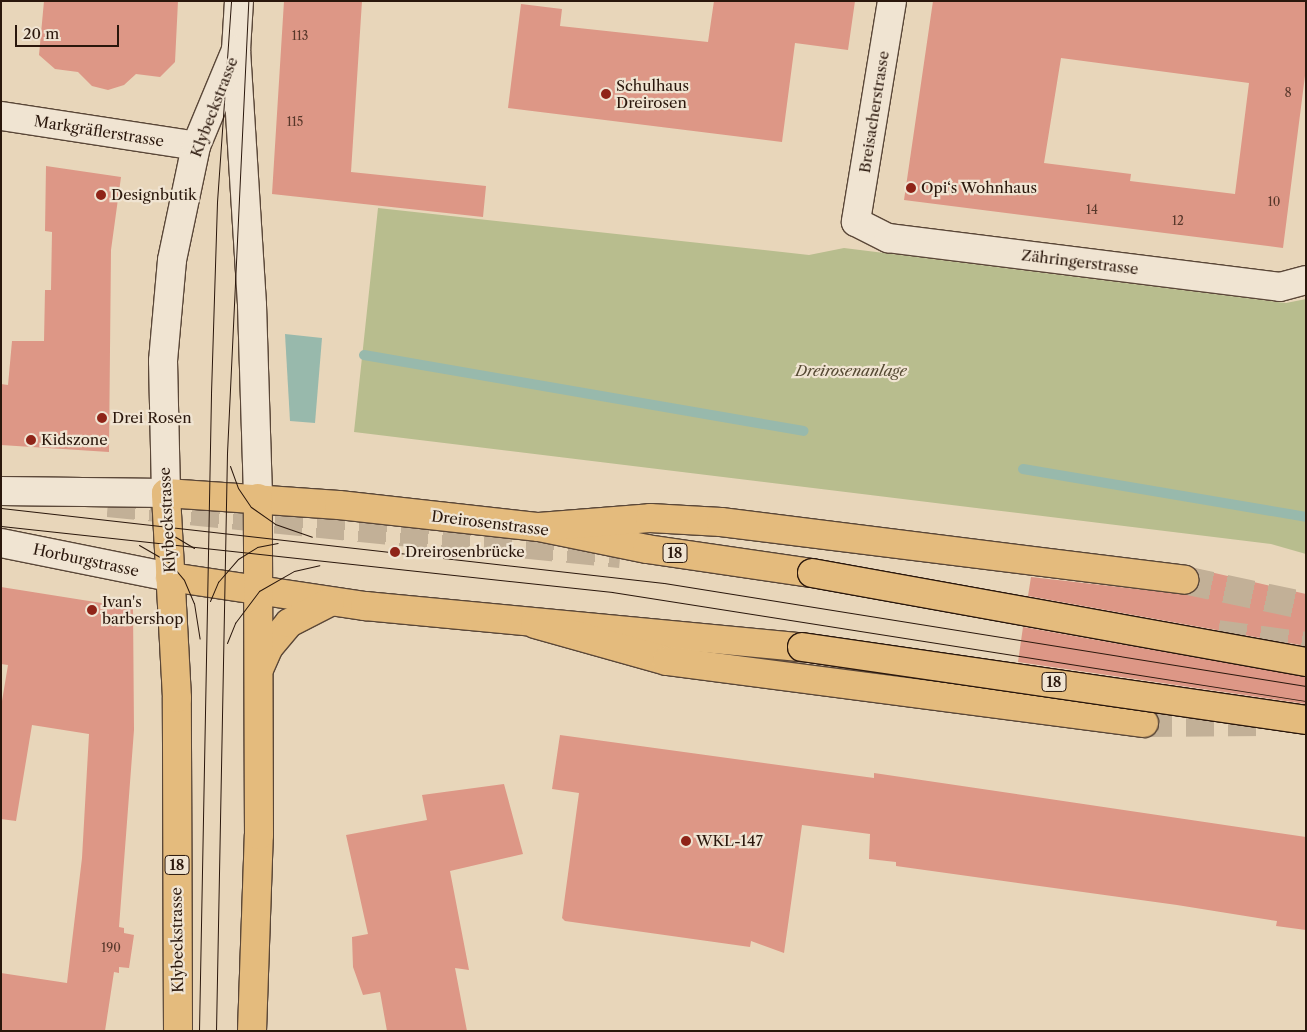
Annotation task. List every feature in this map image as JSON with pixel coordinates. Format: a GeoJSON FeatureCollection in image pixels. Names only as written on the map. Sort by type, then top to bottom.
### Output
{"type":"FeatureCollection","features":[{"type":"Feature","properties":{"kind":"main road","name":"Dreirosenstrasse"},"geometry":{"type":"LineString","coordinates":[[166,493],[258,498],[539,527],[647,549],[812,573],[1306,662]]}},
{"type":"Feature","properties":{"kind":"main road","name":"Klybeckstrasse"},"geometry":{"type":"LineString","coordinates":[[166,493],[177,698],[178,1031]]}},
{"type":"Feature","properties":{"kind":"main road","name":"Klybeckstrasse"},"geometry":{"type":"LineString","coordinates":[[252,1031],[260,667],[258,498]]}},
{"type":"Feature","properties":{"kind":"main road"},"geometry":{"type":"LineString","coordinates":[[539,527],[650,518],[720,522],[1184,580]]}},
{"type":"Feature","properties":{"kind":"main road","name":"18"},"geometry":{"type":"LineString","coordinates":[[170,577],[330,602],[535,624],[667,632],[802,647],[1306,720]]}},
{"type":"Feature","properties":{"kind":"main road"},"geometry":{"type":"LineString","coordinates":[[260,667],[269,648],[289,623],[330,602]]}},
{"type":"Feature","properties":{"kind":"main road"},"geometry":{"type":"LineString","coordinates":[[535,624],[667,661],[1144,723]]}},
{"type":"Feature","properties":{"kind":"street","name":"Klybeckstrasse"},"geometry":{"type":"LineString","coordinates":[[239,1],[236,50],[252,305],[258,498]]}},
{"type":"Feature","properties":{"kind":"street","name":"Breisacherstrasse"},"geometry":{"type":"LineString","coordinates":[[856,222],[892,1]]}},
{"type":"Feature","properties":{"kind":"street","name":"Klybeckstrasse"},"geometry":{"type":"LineString","coordinates":[[166,493],[162,410],[166,308],[183,198],[196,146],[236,50]]}},
{"type":"Feature","properties":{"kind":"street","name":"Markgräflerstrasse"},"geometry":{"type":"LineString","coordinates":[[1,116],[196,146]]}},
{"type":"Feature","properties":{"kind":"street","name":"Zähringerstrasse"},"geometry":{"type":"LineString","coordinates":[[856,222],[888,238],[1280,287],[1306,280]]}},
{"type":"Feature","properties":{"kind":"street"},"geometry":{"type":"LineString","coordinates":[[1,491],[166,493]]}},
{"type":"Feature","properties":{"kind":"street","name":"Horburgstrasse"},"geometry":{"type":"LineString","coordinates":[[1,544],[170,577]]}},
{"type":"Feature","properties":{"kind":"green space","name":"Dreirosenanlage"},"geometry":{"type":"Polygon","coordinates":[[[378,208],[809,255],[844,248],[1286,303],[1306,299],[1306,554],[1271,544],[354,432],[378,208]]]}},
{"type":"Feature","properties":{"kind":"shaded area"},"geometry":{"type":"Polygon","coordinates":[[[285,334],[322,338],[315,423],[290,421],[285,334]]]}},
{"type":"Feature","properties":{"kind":"building"},"geometry":{"type":"Polygon","coordinates":[[[44,1],[178,1],[175,62],[160,77],[136,74],[124,85],[108,90],[92,86],[78,72],[55,69],[39,55],[44,1]]]}},
{"type":"Feature","properties":{"kind":"building"},"geometry":{"type":"Polygon","coordinates":[[[284,1],[362,1],[351,172],[486,186],[483,217],[272,194],[284,1]]]}},
{"type":"Feature","properties":{"kind":"building"},"geometry":{"type":"Polygon","coordinates":[[[714,1],[855,1],[848,50],[795,43],[782,142],[508,108],[521,4],[562,9],[560,26],[708,42],[714,1]]]}},
{"type":"Feature","properties":{"kind":"building"},"geometry":{"type":"Polygon","coordinates":[[[933,1],[1306,1],[1306,68],[1283,248],[904,200],[933,1]],[[1061,58],[1044,163],[1131,174],[1130,181],[1235,194],[1249,83],[1061,58]]]}},
{"type":"Feature","properties":{"kind":"building"},"geometry":{"type":"Polygon","coordinates":[[[46,166],[121,177],[111,250],[109,452],[1,445],[1,384],[8,385],[12,341],[44,341],[45,290],[51,290],[52,232],[45,231],[46,166]]]}},
{"type":"Feature","properties":{"kind":"building"},"geometry":{"type":"Polygon","coordinates":[[[1193,568],[1306,594],[1306,646],[1028,596],[1031,577],[1190,595],[1199,582],[1193,568]]]}},
{"type":"Feature","properties":{"kind":"building"},"geometry":{"type":"Polygon","coordinates":[[[1,587],[133,608],[134,730],[119,927],[124,928],[124,933],[134,935],[129,968],[119,967],[119,973],[114,972],[105,1031],[1,1031],[1,973],[67,983],[82,858],[89,734],[32,725],[16,821],[1,819],[1,707],[8,665],[1,664],[1,587]]]}},
{"type":"Feature","properties":{"kind":"building"},"geometry":{"type":"Polygon","coordinates":[[[1023,627],[1306,677],[1306,704],[1018,662],[1023,627]]]}},
{"type":"Feature","properties":{"kind":"building"},"geometry":{"type":"Polygon","coordinates":[[[560,735],[874,778],[874,773],[1306,837],[1306,930],[1276,926],[1277,921],[1177,905],[896,866],[896,862],[869,859],[870,834],[802,825],[784,953],[751,941],[750,947],[565,921],[562,918],[579,793],[552,789],[560,735]]]}},
{"type":"Feature","properties":{"kind":"building"},"geometry":{"type":"Polygon","coordinates":[[[504,784],[523,854],[450,871],[469,970],[455,968],[467,1031],[387,1031],[380,992],[363,995],[353,967],[352,937],[368,934],[346,835],[427,820],[422,795],[504,784]]]}},
{"type":"Feature","properties":{"kind":"waterway"},"geometry":{"type":"LineString","coordinates":[[364,355],[803,431]]}},
{"type":"Feature","properties":{"kind":"waterway"},"geometry":{"type":"LineString","coordinates":[[1023,469],[1306,517]]}},
{"type":"Feature","properties":{"kind":"tunnel"},"geometry":{"type":"LineString","coordinates":[[108,503],[620,554]]}},
{"type":"Feature","properties":{"kind":"tunnel"},"geometry":{"type":"LineString","coordinates":[[1184,580],[1306,606]]}},
{"type":"Feature","properties":{"kind":"tunnel"},"geometry":{"type":"LineString","coordinates":[[1218,634],[1306,646]]}},
{"type":"Feature","properties":{"kind":"tunnel"},"geometry":{"type":"LineString","coordinates":[[1144,723],[1265,722]]}},
{"type":"Feature","properties":{"kind":"tram line"},"geometry":{"type":"LineString","coordinates":[[199,1031],[211,393],[217,202],[231,1]]}},
{"type":"Feature","properties":{"kind":"tram line"},"geometry":{"type":"LineString","coordinates":[[216,1031],[227,453],[248,1]]}},
{"type":"Feature","properties":{"kind":"tram line"},"geometry":{"type":"LineString","coordinates":[[230,466],[238,488],[251,507],[275,524],[312,537]]}},
{"type":"Feature","properties":{"kind":"tram line"},"geometry":{"type":"LineString","coordinates":[[1,508],[664,583],[1306,686]]}},
{"type":"Feature","properties":{"kind":"tram line"},"geometry":{"type":"LineString","coordinates":[[1,526],[612,592],[1306,701]]}},
{"type":"Feature","properties":{"kind":"tram line"},"geometry":{"type":"LineString","coordinates":[[164,530],[194,548]]}},
{"type":"Feature","properties":{"kind":"tram line"},"geometry":{"type":"LineString","coordinates":[[210,601],[218,582],[238,559],[257,547],[278,543]]}},
{"type":"Feature","properties":{"kind":"tram line"},"geometry":{"type":"LineString","coordinates":[[139,545],[169,562],[184,580],[194,603],[200,639]]}},
{"type":"Feature","properties":{"kind":"tram line"},"geometry":{"type":"LineString","coordinates":[[227,643],[235,623],[259,591],[294,571],[319,565]]}},
{"type":"Feature","properties":{"kind":"place","name":"Schulhaus Dreirosen"},"geometry":{"type":"Point","coordinates":[606,94]}},
{"type":"Feature","properties":{"kind":"place","name":"Opi‘s Wohnhaus"},"geometry":{"type":"Point","coordinates":[911,188]}},
{"type":"Feature","properties":{"kind":"place","name":"Designbutik"},"geometry":{"type":"Point","coordinates":[101,195]}},
{"type":"Feature","properties":{"kind":"place","name":"Drei Rosen"},"geometry":{"type":"Point","coordinates":[102,418]}},
{"type":"Feature","properties":{"kind":"place","name":"Kidszone"},"geometry":{"type":"Point","coordinates":[31,440]}},
{"type":"Feature","properties":{"kind":"place","name":"Dreirosenbrücke"},"geometry":{"type":"Point","coordinates":[395,552]}},
{"type":"Feature","properties":{"kind":"place","name":"Ivan's barbershop"},"geometry":{"type":"Point","coordinates":[92,610]}},
{"type":"Feature","properties":{"kind":"place","name":"WKL-147"},"geometry":{"type":"Point","coordinates":[686,841]}}]}
